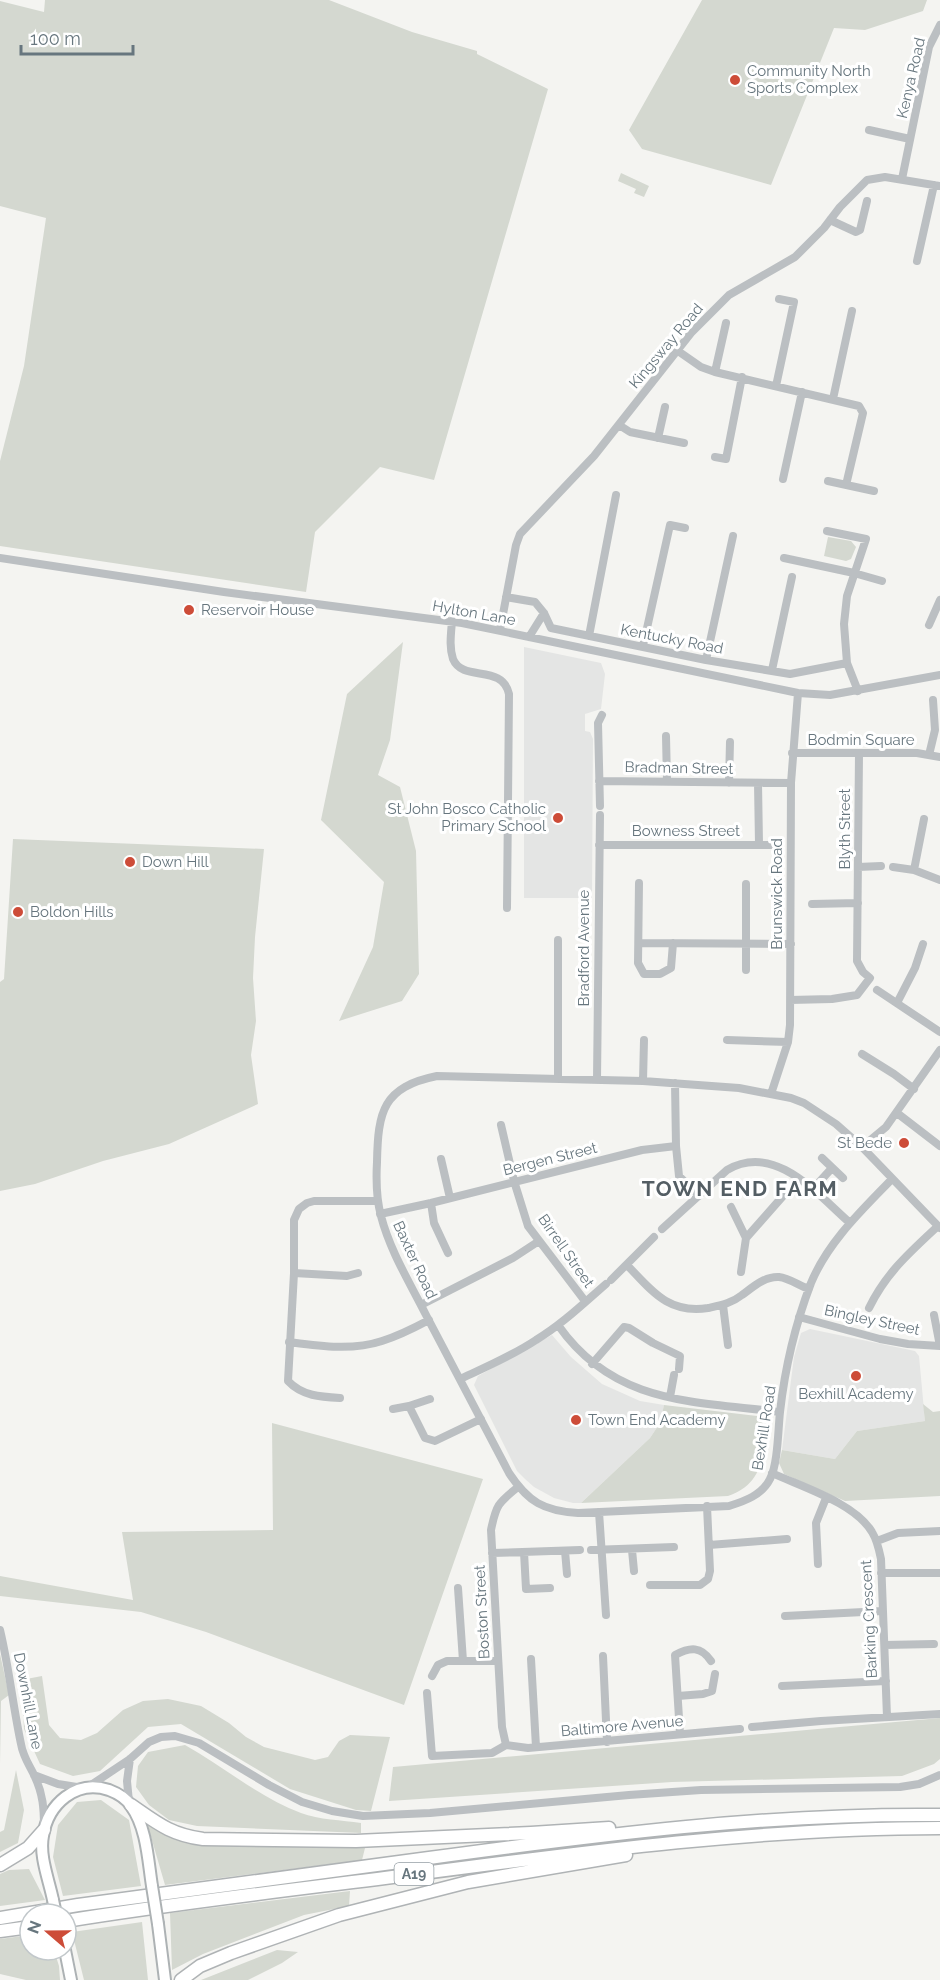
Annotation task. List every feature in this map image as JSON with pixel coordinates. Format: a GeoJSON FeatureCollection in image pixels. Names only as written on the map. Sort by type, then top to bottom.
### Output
{"type":"FeatureCollection","features":[{"type":"Feature","properties":{"kind":"highway"},"geometry":{"type":"LineString","coordinates":[[130,1804],[153,1822],[168,1830],[193,1837],[214,1839],[356,1841],[651,1826],[710,1826]]}},
{"type":"Feature","properties":{"kind":"highway","name":"A19"},"geometry":{"type":"LineString","coordinates":[[0,1918],[90,1903],[518,1846],[710,1826],[874,1814],[940,1815]]}},
{"type":"Feature","properties":{"kind":"highway","name":"A19"},"geometry":{"type":"LineString","coordinates":[[78,1919],[502,1862],[763,1834],[841,1829],[940,1828]]}},
{"type":"Feature","properties":{"kind":"highway"},"geometry":{"type":"LineString","coordinates":[[0,1865],[28,1848],[44,1829]]}},
{"type":"Feature","properties":{"kind":"highway"},"geometry":{"type":"LineString","coordinates":[[180,1980],[206,1964],[298,1929],[339,1915],[432,1890],[624,1855],[763,1834]]}},
{"type":"Feature","properties":{"kind":"highway"},"geometry":{"type":"LineString","coordinates":[[0,1931],[18,1929]]}},
{"type":"Feature","properties":{"kind":"main road"},"geometry":{"type":"LineString","coordinates":[[53,1902],[42,1848],[44,1829],[51,1812],[58,1803],[74,1791],[87,1788],[108,1790],[118,1794],[130,1804],[144,1837],[165,1980]]}},
{"type":"Feature","properties":{"kind":"main road"},"geometry":{"type":"LineString","coordinates":[[67,1962],[71,1980]]}},
{"type":"Feature","properties":{"kind":"street","name":"Kenya Road"},"geometry":{"type":"LineString","coordinates":[[902,179],[929,47],[940,25]]}},
{"type":"Feature","properties":{"kind":"street","name":"Kenya Road"},"geometry":{"type":"LineString","coordinates":[[869,130],[910,139]]}},
{"type":"Feature","properties":{"kind":"street","name":"Kingsway Road"},"geometry":{"type":"LineString","coordinates":[[500,630],[520,534],[594,456],[691,333],[729,295],[795,257],[867,180],[885,177],[937,186]]}},
{"type":"Feature","properties":{"kind":"street"},"geometry":{"type":"LineString","coordinates":[[917,261],[937,186]]}},
{"type":"Feature","properties":{"kind":"street"},"geometry":{"type":"LineString","coordinates":[[830,220],[856,232],[860,230],[867,201]]}},
{"type":"Feature","properties":{"kind":"street"},"geometry":{"type":"LineString","coordinates":[[776,386],[794,302],[779,299]]}},
{"type":"Feature","properties":{"kind":"street"},"geometry":{"type":"LineString","coordinates":[[833,399],[852,311]]}},
{"type":"Feature","properties":{"kind":"street"},"geometry":{"type":"LineString","coordinates":[[716,372],[726,323]]}},
{"type":"Feature","properties":{"kind":"street"},"geometry":{"type":"LineString","coordinates":[[678,351],[701,367],[716,372],[859,406],[863,414],[846,484]]}},
{"type":"Feature","properties":{"kind":"street"},"geometry":{"type":"LineString","coordinates":[[715,457],[726,459],[742,377]]}},
{"type":"Feature","properties":{"kind":"street"},"geometry":{"type":"LineString","coordinates":[[783,479],[802,392]]}},
{"type":"Feature","properties":{"kind":"street"},"geometry":{"type":"LineString","coordinates":[[658,438],[665,407]]}},
{"type":"Feature","properties":{"kind":"street"},"geometry":{"type":"LineString","coordinates":[[619,425],[630,432],[684,443]]}},
{"type":"Feature","properties":{"kind":"street"},"geometry":{"type":"LineString","coordinates":[[828,481],[874,490]]}},
{"type":"Feature","properties":{"kind":"street"},"geometry":{"type":"LineString","coordinates":[[589,636],[616,495]]}},
{"type":"Feature","properties":{"kind":"street"},"geometry":{"type":"LineString","coordinates":[[643,646],[670,525],[685,528]]}},
{"type":"Feature","properties":{"kind":"street"},"geometry":{"type":"LineString","coordinates":[[827,531],[866,539],[847,596],[844,624],[847,663],[858,691]]}},
{"type":"Feature","properties":{"kind":"street"},"geometry":{"type":"LineString","coordinates":[[706,660],[733,536]]}},
{"type":"Feature","properties":{"kind":"street","name":"Hylton Lane"},"geometry":{"type":"LineString","coordinates":[[0,558],[224,592],[452,621],[798,693],[830,695],[940,675]]}},
{"type":"Feature","properties":{"kind":"street"},"geometry":{"type":"LineString","coordinates":[[784,558],[882,581]]}},
{"type":"Feature","properties":{"kind":"street"},"geometry":{"type":"LineString","coordinates":[[772,670],[792,577]]}},
{"type":"Feature","properties":{"kind":"street","name":"Kentucky Road"},"geometry":{"type":"LineString","coordinates":[[507,597],[535,602],[544,613],[551,628],[706,660],[790,674],[847,663]]}},
{"type":"Feature","properties":{"kind":"street"},"geometry":{"type":"LineString","coordinates":[[929,625],[940,600]]}},
{"type":"Feature","properties":{"kind":"street"},"geometry":{"type":"LineString","coordinates":[[529,637],[544,613]]}},
{"type":"Feature","properties":{"kind":"street"},"geometry":{"type":"LineString","coordinates":[[452,621],[450,648],[454,661],[466,670],[500,678],[505,682],[509,694],[507,908]]}},
{"type":"Feature","properties":{"kind":"street","name":"Brunswick Road"},"geometry":{"type":"LineString","coordinates":[[771,1094],[788,1042],[791,783],[798,693]]}},
{"type":"Feature","properties":{"kind":"street","name":"Bodmin Square"},"geometry":{"type":"LineString","coordinates":[[929,755],[935,730],[933,700]]}},
{"type":"Feature","properties":{"kind":"street","name":"Bradford Avenue"},"geometry":{"type":"LineString","coordinates":[[597,1080],[600,811],[598,723],[602,715]]}},
{"type":"Feature","properties":{"kind":"street"},"geometry":{"type":"LineString","coordinates":[[666,736],[667,781]]}},
{"type":"Feature","properties":{"kind":"street"},"geometry":{"type":"LineString","coordinates":[[729,783],[730,742]]}},
{"type":"Feature","properties":{"kind":"street","name":"Bodmin Square"},"geometry":{"type":"LineString","coordinates":[[792,753],[917,753],[940,757]]}},
{"type":"Feature","properties":{"kind":"street","name":"Blyth Street"},"geometry":{"type":"LineString","coordinates":[[790,1000],[844,998],[857,994],[870,978],[863,972],[857,961],[859,754]]}},
{"type":"Feature","properties":{"kind":"street","name":"Bradman Street"},"geometry":{"type":"LineString","coordinates":[[599,781],[791,783]]}},
{"type":"Feature","properties":{"kind":"street"},"geometry":{"type":"LineString","coordinates":[[758,783],[759,844]]}},
{"type":"Feature","properties":{"kind":"street"},"geometry":{"type":"LineString","coordinates":[[914,870],[924,819]]}},
{"type":"Feature","properties":{"kind":"street","name":"Bowness Street"},"geometry":{"type":"LineString","coordinates":[[598,845],[774,845]]}},
{"type":"Feature","properties":{"kind":"street"},"geometry":{"type":"LineString","coordinates":[[858,867],[881,866]]}},
{"type":"Feature","properties":{"kind":"street"},"geometry":{"type":"LineString","coordinates":[[893,867],[914,870],[940,880]]}},
{"type":"Feature","properties":{"kind":"street"},"geometry":{"type":"LineString","coordinates":[[639,883],[638,963],[644,974],[660,974],[671,968],[673,943]]}},
{"type":"Feature","properties":{"kind":"street"},"geometry":{"type":"LineString","coordinates":[[746,884],[746,970]]}},
{"type":"Feature","properties":{"kind":"street"},"geometry":{"type":"LineString","coordinates":[[812,904],[858,903]]}},
{"type":"Feature","properties":{"kind":"street"},"geometry":{"type":"LineString","coordinates":[[558,940],[558,1079]]}},
{"type":"Feature","properties":{"kind":"street"},"geometry":{"type":"LineString","coordinates":[[639,943],[790,944]]}},
{"type":"Feature","properties":{"kind":"street"},"geometry":{"type":"LineString","coordinates":[[897,1003],[915,968],[923,944]]}},
{"type":"Feature","properties":{"kind":"street"},"geometry":{"type":"LineString","coordinates":[[877,990],[940,1032]]}},
{"type":"Feature","properties":{"kind":"street"},"geometry":{"type":"LineString","coordinates":[[643,1081],[644,1040]]}},
{"type":"Feature","properties":{"kind":"street"},"geometry":{"type":"LineString","coordinates":[[727,1040],[788,1042]]}},
{"type":"Feature","properties":{"kind":"street"},"geometry":{"type":"LineString","coordinates":[[862,1148],[886,1127],[940,1050]]}},
{"type":"Feature","properties":{"kind":"street"},"geometry":{"type":"LineString","coordinates":[[862,1054],[914,1089]]}},
{"type":"Feature","properties":{"kind":"street","name":"Baxter Road"},"geometry":{"type":"LineString","coordinates":[[518,1487],[397,1260],[380,1214],[376,1185],[377,1132],[382,1114],[389,1101],[406,1085],[419,1079],[437,1076],[643,1081],[739,1088],[791,1098],[825,1115],[862,1148],[939,1227]]}},
{"type":"Feature","properties":{"kind":"street"},"geometry":{"type":"LineString","coordinates":[[675,1083],[679,1176],[699,1196]]}},
{"type":"Feature","properties":{"kind":"street"},"geometry":{"type":"LineString","coordinates":[[897,1113],[940,1146]]}},
{"type":"Feature","properties":{"kind":"street","name":"Birrell Street"},"geometry":{"type":"LineString","coordinates":[[501,1125],[514,1181],[528,1226],[585,1301]]}},
{"type":"Feature","properties":{"kind":"street","name":"Bergen Street"},"geometry":{"type":"LineString","coordinates":[[380,1214],[642,1150],[676,1146]]}},
{"type":"Feature","properties":{"kind":"street"},"geometry":{"type":"LineString","coordinates":[[822,1158],[843,1178]]}},
{"type":"Feature","properties":{"kind":"street"},"geometry":{"type":"LineString","coordinates":[[441,1159],[450,1198]]}},
{"type":"Feature","properties":{"kind":"street"},"geometry":{"type":"LineString","coordinates":[[662,1229],[727,1170],[738,1163],[768,1162],[789,1171],[850,1223]]}},
{"type":"Feature","properties":{"kind":"street"},"geometry":{"type":"LineString","coordinates":[[813,1190],[832,1168]]}},
{"type":"Feature","properties":{"kind":"street"},"geometry":{"type":"LineString","coordinates":[[746,1238],[798,1179]]}},
{"type":"Feature","properties":{"kind":"street","name":"Bexhill Road"},"geometry":{"type":"LineString","coordinates":[[518,1487],[531,1500],[560,1512],[729,1506],[748,1500],[760,1492],[771,1479],[789,1351],[809,1289],[825,1259],[850,1223],[892,1179]]}},
{"type":"Feature","properties":{"kind":"street"},"geometry":{"type":"LineString","coordinates":[[340,1398],[318,1397],[293,1387],[288,1381],[294,1273],[294,1220],[299,1209],[307,1203],[378,1201]]}},
{"type":"Feature","properties":{"kind":"street"},"geometry":{"type":"LineString","coordinates":[[431,1203],[434,1222],[448,1253]]}},
{"type":"Feature","properties":{"kind":"street"},"geometry":{"type":"LineString","coordinates":[[732,1207],[746,1238],[741,1272]]}},
{"type":"Feature","properties":{"kind":"street"},"geometry":{"type":"LineString","coordinates":[[869,1308],[886,1278],[899,1262],[939,1227]]}},
{"type":"Feature","properties":{"kind":"street"},"geometry":{"type":"LineString","coordinates":[[460,1379],[513,1354],[558,1325],[627,1265],[654,1237]]}},
{"type":"Feature","properties":{"kind":"street"},"geometry":{"type":"LineString","coordinates":[[421,1305],[513,1258],[539,1241]]}},
{"type":"Feature","properties":{"kind":"street"},"geometry":{"type":"LineString","coordinates":[[627,1265],[661,1300],[675,1306],[699,1309],[723,1305],[767,1279],[780,1277],[809,1289]]}},
{"type":"Feature","properties":{"kind":"street"},"geometry":{"type":"LineString","coordinates":[[294,1273],[347,1276],[358,1273]]}},
{"type":"Feature","properties":{"kind":"street"},"geometry":{"type":"LineString","coordinates":[[723,1305],[728,1345]]}},
{"type":"Feature","properties":{"kind":"street","name":"Bingley Street"},"geometry":{"type":"LineString","coordinates":[[799,1317],[863,1330],[908,1344],[940,1346],[934,1315]]}},
{"type":"Feature","properties":{"kind":"street"},"geometry":{"type":"LineString","coordinates":[[289,1342],[327,1347],[364,1345],[389,1338],[429,1320]]}},
{"type":"Feature","properties":{"kind":"street"},"geometry":{"type":"LineString","coordinates":[[558,1325],[592,1364],[624,1384],[644,1392],[780,1412]]}},
{"type":"Feature","properties":{"kind":"street"},"geometry":{"type":"LineString","coordinates":[[592,1364],[624,1327],[629,1328],[680,1356],[670,1397]]}},
{"type":"Feature","properties":{"kind":"street"},"geometry":{"type":"LineString","coordinates":[[393,1409],[430,1399]]}},
{"type":"Feature","properties":{"kind":"street"},"geometry":{"type":"LineString","coordinates":[[409,1406],[425,1438],[435,1441],[481,1419]]}},
{"type":"Feature","properties":{"kind":"street","name":"Barking Crescent"},"geometry":{"type":"LineString","coordinates":[[772,1473],[853,1511],[871,1530],[877,1541],[881,1559],[887,1717]]}},
{"type":"Feature","properties":{"kind":"street","name":"Boston Street"},"geometry":{"type":"LineString","coordinates":[[506,1745],[502,1727],[491,1530],[495,1509],[518,1487]]}},
{"type":"Feature","properties":{"kind":"street"},"geometry":{"type":"LineString","coordinates":[[818,1564],[816,1523],[826,1498]]}},
{"type":"Feature","properties":{"kind":"street"},"geometry":{"type":"LineString","coordinates":[[650,1586],[700,1585],[708,1579],[710,1571],[707,1506]]}},
{"type":"Feature","properties":{"kind":"street"},"geometry":{"type":"LineString","coordinates":[[599,1512],[606,1614]]}},
{"type":"Feature","properties":{"kind":"street"},"geometry":{"type":"LineString","coordinates":[[877,1541],[898,1533],[940,1531]]}},
{"type":"Feature","properties":{"kind":"street"},"geometry":{"type":"LineString","coordinates":[[709,1545],[787,1539]]}},
{"type":"Feature","properties":{"kind":"street"},"geometry":{"type":"LineString","coordinates":[[591,1550],[674,1547]]}},
{"type":"Feature","properties":{"kind":"street"},"geometry":{"type":"LineString","coordinates":[[492,1553],[580,1550]]}},
{"type":"Feature","properties":{"kind":"street"},"geometry":{"type":"LineString","coordinates":[[632,1550],[634,1572]]}},
{"type":"Feature","properties":{"kind":"street"},"geometry":{"type":"LineString","coordinates":[[565,1551],[567,1574]]}},
{"type":"Feature","properties":{"kind":"street"},"geometry":{"type":"LineString","coordinates":[[524,1552],[526,1589],[550,1588]]}},
{"type":"Feature","properties":{"kind":"street"},"geometry":{"type":"LineString","coordinates":[[881,1573],[940,1573]]}},
{"type":"Feature","properties":{"kind":"street"},"geometry":{"type":"LineString","coordinates":[[458,1588],[463,1661]]}},
{"type":"Feature","properties":{"kind":"street"},"geometry":{"type":"LineString","coordinates":[[785,1616],[883,1611]]}},
{"type":"Feature","properties":{"kind":"street","name":"Downhill Lane"},"geometry":{"type":"LineString","coordinates":[[0,1630],[21,1744],[43,1798],[44,1829]]}},
{"type":"Feature","properties":{"kind":"street"},"geometry":{"type":"LineString","coordinates":[[885,1645],[934,1644]]}},
{"type":"Feature","properties":{"kind":"street"},"geometry":{"type":"LineString","coordinates":[[681,1734],[675,1655],[682,1651],[697,1650],[705,1653],[711,1661]]}},
{"type":"Feature","properties":{"kind":"street"},"geometry":{"type":"LineString","coordinates":[[603,1656],[607,1742]]}},
{"type":"Feature","properties":{"kind":"street"},"geometry":{"type":"LineString","coordinates":[[531,1659],[537,1747]]}},
{"type":"Feature","properties":{"kind":"street"},"geometry":{"type":"LineString","coordinates":[[432,1676],[438,1665],[447,1661],[498,1661]]}},
{"type":"Feature","properties":{"kind":"street"},"geometry":{"type":"LineString","coordinates":[[678,1696],[712,1691],[715,1674]]}},
{"type":"Feature","properties":{"kind":"street"},"geometry":{"type":"LineString","coordinates":[[782,1686],[886,1681]]}},
{"type":"Feature","properties":{"kind":"street"},"geometry":{"type":"LineString","coordinates":[[428,1693],[432,1756],[492,1753],[506,1745]]}},
{"type":"Feature","properties":{"kind":"street"},"geometry":{"type":"LineString","coordinates":[[752,1727],[940,1714]]}},
{"type":"Feature","properties":{"kind":"street","name":"Baltimore Avenue"},"geometry":{"type":"LineString","coordinates":[[506,1745],[528,1748],[740,1729]]}},
{"type":"Feature","properties":{"kind":"street"},"geometry":{"type":"LineString","coordinates":[[34,1775],[65,1786],[87,1788],[130,1760],[143,1746],[168,1736],[185,1738],[211,1749],[288,1796],[319,1808],[346,1814],[383,1816],[430,1814],[701,1790],[900,1786],[919,1784],[940,1775]]}},
{"type":"Feature","properties":{"kind":"street"},"geometry":{"type":"LineString","coordinates":[[130,1760],[128,1781],[130,1804]]}},
{"type":"Feature","properties":{"kind":"shaded area"},"geometry":{"type":"Polygon","coordinates":[[[45,0],[329,0],[412,32],[477,51],[477,54],[548,89],[434,480],[380,467],[315,532],[306,592],[0,546],[0,461],[24,366],[46,218],[0,206],[0,1],[44,12],[45,0]]]}},
{"type":"Feature","properties":{"kind":"shaded area","name":"Community North Sports Complex"},"geometry":{"type":"Polygon","coordinates":[[[702,0],[927,0],[923,11],[865,30],[834,28],[771,185],[642,149],[629,130],[702,0]]]}},
{"type":"Feature","properties":{"kind":"shaded area"},"geometry":{"type":"Polygon","coordinates":[[[621,173],[649,186],[644,197],[634,193],[636,189],[618,181],[621,173]]]}},
{"type":"Feature","properties":{"kind":"shaded area"},"geometry":{"type":"Polygon","coordinates":[[[828,537],[851,541],[856,547],[851,559],[846,561],[824,556],[828,537]]]}},
{"type":"Feature","properties":{"kind":"shaded area"},"geometry":{"type":"Polygon","coordinates":[[[403,642],[390,740],[378,775],[400,787],[416,851],[419,974],[402,1001],[339,1021],[373,947],[384,882],[321,820],[347,694],[403,642]]]}},
{"type":"Feature","properties":{"kind":"shaded area","name":"St John Bosco Catholic Primary School"},"geometry":{"type":"Polygon","coordinates":[[[524,647],[601,663],[605,674],[601,709],[585,714],[585,731],[590,732],[593,739],[592,898],[524,898],[524,647]]]}},
{"type":"Feature","properties":{"kind":"shaded area"},"geometry":{"type":"Polygon","coordinates":[[[13,839],[264,849],[255,937],[253,978],[256,1021],[251,1055],[258,1104],[169,1144],[103,1161],[35,1184],[0,1191],[0,982],[4,979],[13,839]]]}},
{"type":"Feature","properties":{"kind":"shaded area","name":"Bexhill Academy"},"geometry":{"type":"Polygon","coordinates":[[[810,1329],[915,1351],[919,1356],[925,1421],[857,1431],[835,1459],[782,1450],[794,1357],[801,1333],[810,1329]]]}},
{"type":"Feature","properties":{"kind":"shaded area","name":"Town End Academy"},"geometry":{"type":"Polygon","coordinates":[[[552,1335],[571,1357],[602,1384],[640,1401],[664,1405],[660,1423],[650,1438],[581,1503],[554,1498],[534,1487],[517,1471],[474,1385],[478,1376],[552,1335]]]}},
{"type":"Feature","properties":{"kind":"shaded area"},"geometry":{"type":"Polygon","coordinates":[[[923,1404],[933,1412],[940,1411],[940,1496],[845,1501],[784,1474],[779,1463],[782,1450],[835,1459],[857,1431],[925,1421],[923,1404]]]}},
{"type":"Feature","properties":{"kind":"shaded area"},"geometry":{"type":"Polygon","coordinates":[[[664,1405],[757,1416],[767,1429],[761,1461],[754,1478],[748,1485],[728,1496],[581,1503],[650,1438],[660,1423],[664,1405]]]}},
{"type":"Feature","properties":{"kind":"shaded area"},"geometry":{"type":"Polygon","coordinates":[[[272,1423],[483,1479],[404,1705],[206,1632],[141,1612],[0,1596],[0,1576],[133,1600],[122,1532],[273,1530],[272,1423]]]}},
{"type":"Feature","properties":{"kind":"shaded area"},"geometry":{"type":"Polygon","coordinates":[[[0,1654],[9,1695],[1,1701],[0,1764],[0,1654]]]}},
{"type":"Feature","properties":{"kind":"shaded area"},"geometry":{"type":"Polygon","coordinates":[[[42,1676],[49,1725],[60,1738],[81,1740],[97,1733],[123,1710],[143,1701],[168,1699],[201,1706],[264,1747],[315,1760],[328,1757],[339,1741],[350,1735],[390,1737],[371,1811],[356,1810],[290,1789],[181,1724],[148,1727],[100,1771],[73,1776],[40,1764],[24,1729],[21,1680],[42,1676]]]}},
{"type":"Feature","properties":{"kind":"shaded area"},"geometry":{"type":"Polygon","coordinates":[[[940,1718],[940,1759],[934,1764],[902,1776],[672,1782],[389,1801],[393,1767],[940,1718]]]}},
{"type":"Feature","properties":{"kind":"shaded area"},"geometry":{"type":"Polygon","coordinates":[[[185,1745],[256,1790],[286,1806],[315,1817],[361,1823],[361,1833],[197,1826],[169,1820],[149,1805],[136,1787],[138,1766],[148,1752],[185,1745]]]}},
{"type":"Feature","properties":{"kind":"shaded area"},"geometry":{"type":"Polygon","coordinates":[[[16,1770],[24,1810],[18,1843],[0,1852],[0,1832],[4,1830],[16,1770]]]}},
{"type":"Feature","properties":{"kind":"shaded area"},"geometry":{"type":"Polygon","coordinates":[[[101,1800],[129,1820],[141,1886],[63,1896],[53,1857],[58,1825],[77,1802],[101,1800]]]}},
{"type":"Feature","properties":{"kind":"shaded area"},"geometry":{"type":"Polygon","coordinates":[[[147,1823],[161,1833],[192,1843],[365,1848],[362,1860],[165,1885],[147,1823]]]}},
{"type":"Feature","properties":{"kind":"shaded area"},"geometry":{"type":"Polygon","coordinates":[[[29,1869],[45,1900],[0,1906],[0,1874],[9,1870],[29,1869]]]}},
{"type":"Feature","properties":{"kind":"shaded area"},"geometry":{"type":"Polygon","coordinates":[[[350,1891],[349,1906],[304,1915],[203,1954],[172,1970],[170,1913],[350,1891]]]}},
{"type":"Feature","properties":{"kind":"shaded area"},"geometry":{"type":"Polygon","coordinates":[[[142,1922],[148,1980],[84,1980],[78,1956],[78,1931],[142,1922]]]}},
{"type":"Feature","properties":{"kind":"shaded area"},"geometry":{"type":"Polygon","coordinates":[[[18,1937],[18,1962],[58,1962],[60,1980],[26,1980],[0,1974],[0,1939],[18,1937]]]}},
{"type":"Feature","properties":{"kind":"shaded area"},"geometry":{"type":"Polygon","coordinates":[[[277,1950],[298,1952],[248,1980],[201,1980],[277,1950]]]}},
{"type":"Feature","properties":{"kind":"place","name":"Community North Sports Complex"},"geometry":{"type":"Point","coordinates":[735,80]}},
{"type":"Feature","properties":{"kind":"place","name":"Reservoir House"},"geometry":{"type":"Point","coordinates":[189,610]}},
{"type":"Feature","properties":{"kind":"place","name":"St John Bosco Catholic Primary School"},"geometry":{"type":"Point","coordinates":[558,818]}},
{"type":"Feature","properties":{"kind":"place","name":"Down Hill"},"geometry":{"type":"Point","coordinates":[130,862]}},
{"type":"Feature","properties":{"kind":"place","name":"Boldon Hills"},"geometry":{"type":"Point","coordinates":[18,912]}},
{"type":"Feature","properties":{"kind":"place","name":"St Bede"},"geometry":{"type":"Point","coordinates":[904,1143]}},
{"type":"Feature","properties":{"kind":"place","name":"Bexhill Academy"},"geometry":{"type":"Point","coordinates":[856,1376]}},
{"type":"Feature","properties":{"kind":"place","name":"Town End Academy"},"geometry":{"type":"Point","coordinates":[576,1420]}},
{"type":"Feature","properties":{"kind":"district","name":"TOWN END FARM"},"geometry":{"type":"Point","coordinates":[740,1188]}}]}
